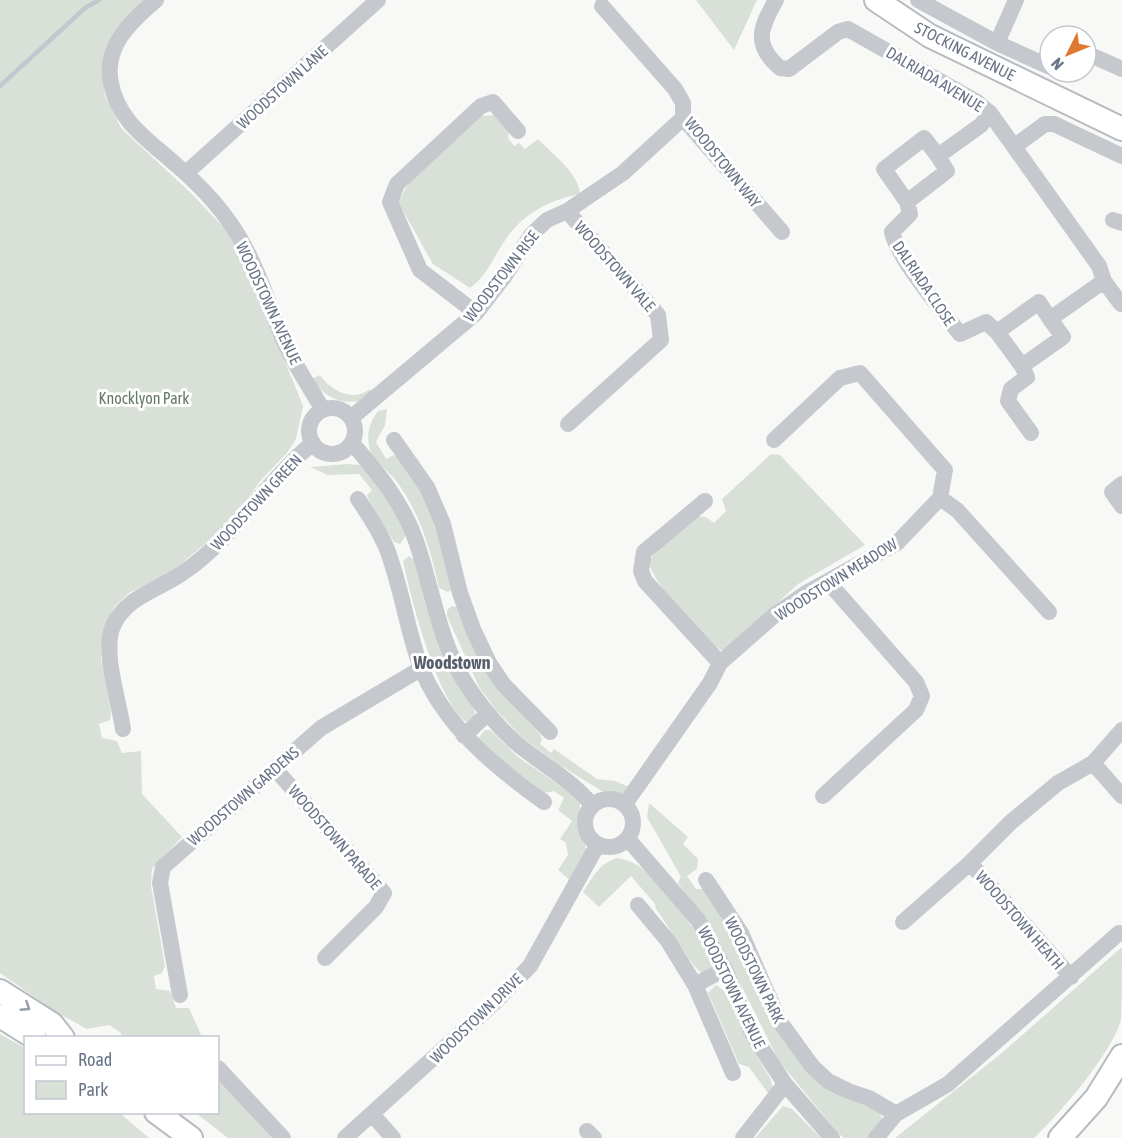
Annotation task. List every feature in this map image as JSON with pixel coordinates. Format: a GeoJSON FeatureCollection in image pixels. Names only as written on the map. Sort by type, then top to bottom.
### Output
{"type":"FeatureCollection","features":[{"type":"Feature","properties":{"kind":"street","name":"WOODSTOWN AVENUE"},"geometry":{"type":"LineString","coordinates":[[156,0],[127,25],[118,40],[112,59],[110,81],[117,107],[130,125],[186,173],[230,223],[259,276],[284,341],[322,410]]}},
{"type":"Feature","properties":{"kind":"street","name":"WOODSTOWN LANE"},"geometry":{"type":"LineString","coordinates":[[186,173],[378,0]]}},
{"type":"Feature","properties":{"kind":"street","name":"DALRIADA AVENUE"},"geometry":{"type":"LineString","coordinates":[[776,0],[760,35],[763,49],[780,68],[789,69],[838,32],[848,29],[977,102],[990,113],[1099,266],[1104,281],[1121,304]]}},
{"type":"Feature","properties":{"kind":"street","name":"STOCKING AVENUE"},"geometry":{"type":"LineString","coordinates":[[876,0],[930,36],[1122,129]]}},
{"type":"Feature","properties":{"kind":"street"},"geometry":{"type":"LineString","coordinates":[[918,0],[1038,61]]}},
{"type":"Feature","properties":{"kind":"street"},"geometry":{"type":"LineString","coordinates":[[997,42],[1016,0]]}},
{"type":"Feature","properties":{"kind":"street","name":"WOODSTOWN WAY"},"geometry":{"type":"LineString","coordinates":[[602,6],[675,89],[683,103],[683,118],[782,232]]}},
{"type":"Feature","properties":{"kind":"street"},"geometry":{"type":"LineString","coordinates":[[1098,58],[1122,69]]}},
{"type":"Feature","properties":{"kind":"street"},"geometry":{"type":"LineString","coordinates":[[476,313],[420,270],[390,202],[397,184],[481,106],[493,102],[518,131]]}},
{"type":"Feature","properties":{"kind":"street"},"geometry":{"type":"LineString","coordinates":[[938,156],[981,125],[990,113]]}},
{"type":"Feature","properties":{"kind":"street","name":"WOODSTOWN RISE"},"geometry":{"type":"LineString","coordinates":[[351,418],[476,313],[504,278],[531,235],[547,219],[567,211],[623,173],[683,118]]}},
{"type":"Feature","properties":{"kind":"street"},"geometry":{"type":"LineString","coordinates":[[1015,146],[1046,124],[1054,124],[1122,156]]}},
{"type":"Feature","properties":{"kind":"street"},"geometry":{"type":"LineString","coordinates":[[924,138],[938,156],[947,171],[907,202],[884,169],[924,138]]}},
{"type":"Feature","properties":{"kind":"street","name":"DALRIADA CLOSE"},"geometry":{"type":"LineString","coordinates":[[907,202],[910,214],[892,232],[894,242],[960,334],[986,322],[997,332]]}},
{"type":"Feature","properties":{"kind":"street","name":"WOODSTOWN VALE"},"geometry":{"type":"LineString","coordinates":[[567,211],[658,315],[662,340],[568,424]]}},
{"type":"Feature","properties":{"kind":"street"},"geometry":{"type":"LineString","coordinates":[[1050,319],[1104,281]]}},
{"type":"Feature","properties":{"kind":"street"},"geometry":{"type":"LineString","coordinates":[[1022,366],[1063,337],[1039,302],[997,332],[1022,366],[1027,377],[1011,389],[1008,401],[1031,433]]}},
{"type":"Feature","properties":{"kind":"street"},"geometry":{"type":"LineString","coordinates":[[774,440],[840,378],[860,373],[945,470],[940,498],[957,510],[1048,612]]}},
{"type":"Feature","properties":{"kind":"street"},"geometry":{"type":"LineString","coordinates":[[335,409],[351,418],[355,430],[352,443],[340,453],[325,453],[313,443],[310,428],[312,421],[322,410],[335,409]]}},
{"type":"Feature","properties":{"kind":"street"},"geometry":{"type":"LineString","coordinates":[[394,440],[427,487],[443,524],[460,593],[472,629],[503,684],[550,732]]}},
{"type":"Feature","properties":{"kind":"street","name":"WOODSTOWN GREEN"},"geometry":{"type":"LineString","coordinates":[[123,729],[108,641],[122,609],[184,572],[204,556],[246,514],[272,480],[313,443]]}},
{"type":"Feature","properties":{"kind":"street"},"geometry":{"type":"LineString","coordinates":[[352,443],[400,505],[416,541],[432,603],[462,676],[487,714],[516,742],[580,790],[592,806]]}},
{"type":"Feature","properties":{"kind":"street"},"geometry":{"type":"LineString","coordinates":[[1122,484],[1112,492],[1122,506]]}},
{"type":"Feature","properties":{"kind":"street","name":"WOODSTOWN MEADOW"},"geometry":{"type":"LineString","coordinates":[[625,804],[710,683],[720,663],[777,613],[806,593],[828,583],[897,543],[940,498]]}},
{"type":"Feature","properties":{"kind":"street"},"geometry":{"type":"LineString","coordinates":[[358,499],[389,553],[422,668],[464,736],[482,754],[544,802]]}},
{"type":"Feature","properties":{"kind":"street"},"geometry":{"type":"LineString","coordinates":[[705,501],[644,552],[641,571],[645,581],[720,663]]}},
{"type":"Feature","properties":{"kind":"street"},"geometry":{"type":"LineString","coordinates":[[389,553],[416,541]]}},
{"type":"Feature","properties":{"kind":"street"},"geometry":{"type":"LineString","coordinates":[[823,796],[916,710],[922,696],[916,682],[828,583]]}},
{"type":"Feature","properties":{"kind":"street"},"geometry":{"type":"LineString","coordinates":[[432,603],[460,593]]}},
{"type":"Feature","properties":{"kind":"street","name":"WOODSTOWN GARDENS"},"geometry":{"type":"LineString","coordinates":[[180,995],[160,883],[163,867],[276,770],[321,728],[422,668]]}},
{"type":"Feature","properties":{"kind":"street"},"geometry":{"type":"LineString","coordinates":[[464,736],[487,714]]}},
{"type":"Feature","properties":{"kind":"street","name":"WOODSTOWN HEATH"},"geometry":{"type":"LineString","coordinates":[[903,922],[970,863],[1011,822],[1058,783],[1093,763],[1122,730]]}},
{"type":"Feature","properties":{"kind":"street"},"geometry":{"type":"LineString","coordinates":[[1093,763],[1122,796]]}},
{"type":"Feature","properties":{"kind":"street","name":"WOODSTOWN PARADE"},"geometry":{"type":"LineString","coordinates":[[276,770],[384,893],[376,907],[325,958]]}},
{"type":"Feature","properties":{"kind":"street"},"geometry":{"type":"LineString","coordinates":[[604,799],[625,804],[633,817],[632,832],[628,839],[614,847],[598,844],[587,833],[585,826],[587,812],[592,806],[604,799]]}},
{"type":"Feature","properties":{"kind":"street","name":"WOODSTOWN AVENUE"},"geometry":{"type":"LineString","coordinates":[[628,839],[698,920],[725,969],[752,1033],[784,1084],[832,1138]]}},
{"type":"Feature","properties":{"kind":"street","name":"WOODSTOWN DRIVE"},"geometry":{"type":"LineString","coordinates":[[345,1138],[495,1002],[530,966],[598,844]]}},
{"type":"Feature","properties":{"kind":"street","name":"WOODSTOWN HEATH"},"geometry":{"type":"LineString","coordinates":[[970,863],[1071,977]]}},
{"type":"Feature","properties":{"kind":"street","name":"WOODSTOWN PARK"},"geometry":{"type":"LineString","coordinates":[[706,880],[741,933],[780,1022],[812,1066],[828,1081],[869,1098],[896,1114]]}},
{"type":"Feature","properties":{"kind":"street"},"geometry":{"type":"LineString","coordinates":[[638,905],[668,941],[695,985],[733,1073]]}},
{"type":"Feature","properties":{"kind":"street"},"geometry":{"type":"LineString","coordinates":[[876,1138],[896,1114],[948,1084],[1119,933]]}},
{"type":"Feature","properties":{"kind":"street"},"geometry":{"type":"LineString","coordinates":[[695,985],[725,969]]}},
{"type":"Feature","properties":{"kind":"street"},"geometry":{"type":"LineString","coordinates":[[0,991],[52,1024],[61,1036]]}},
{"type":"Feature","properties":{"kind":"street"},"geometry":{"type":"LineString","coordinates":[[0,1016],[32,1036]]}},
{"type":"Feature","properties":{"kind":"street"},"geometry":{"type":"LineString","coordinates":[[1060,1138],[1096,1098],[1122,1056]]}},
{"type":"Feature","properties":{"kind":"street"},"geometry":{"type":"LineString","coordinates":[[219,1069],[284,1138]]}},
{"type":"Feature","properties":{"kind":"street"},"geometry":{"type":"LineString","coordinates":[[743,1138],[784,1084]]}},
{"type":"Feature","properties":{"kind":"street"},"geometry":{"type":"LineString","coordinates":[[157,1114],[191,1138]]}},
{"type":"Feature","properties":{"kind":"street"},"geometry":{"type":"LineString","coordinates":[[372,1114],[393,1138]]}},
{"type":"Feature","properties":{"kind":"green space","name":"Knocklyon Park"},"geometry":{"type":"Polygon","coordinates":[[[0,0],[147,0],[103,77],[105,96],[121,128],[192,194],[225,229],[245,262],[303,406],[296,439],[287,453],[261,480],[234,519],[173,571],[129,593],[115,606],[106,623],[101,659],[111,712],[110,720],[99,724],[102,738],[117,741],[122,753],[141,751],[142,794],[182,837],[152,869],[151,886],[165,966],[162,973],[154,976],[156,989],[170,991],[176,1008],[189,1008],[202,1036],[122,1036],[109,1025],[87,1029],[56,1012],[0,973],[0,0]]]}},
{"type":"Feature","properties":{"kind":"green space"},"geometry":{"type":"Polygon","coordinates":[[[696,0],[757,0],[734,50],[696,0]]]}},
{"type":"Feature","properties":{"kind":"green space"},"geometry":{"type":"Polygon","coordinates":[[[494,115],[509,132],[508,138],[514,146],[519,143],[525,149],[538,139],[570,171],[580,194],[548,204],[529,215],[513,230],[490,265],[470,288],[433,264],[398,202],[410,181],[482,116],[494,115]]]}},
{"type":"Feature","properties":{"kind":"green space"},"geometry":{"type":"Polygon","coordinates":[[[320,375],[342,393],[356,395],[370,389],[375,396],[348,402],[332,398],[312,379],[320,375]]]}},
{"type":"Feature","properties":{"kind":"green space"},"geometry":{"type":"Polygon","coordinates":[[[387,409],[385,425],[376,442],[386,459],[394,455],[398,457],[422,492],[440,530],[452,590],[448,592],[439,588],[428,546],[412,506],[397,482],[375,459],[370,450],[368,435],[372,420],[378,411],[387,409]]]}},
{"type":"Feature","properties":{"kind":"green space"},"geometry":{"type":"Polygon","coordinates":[[[771,454],[780,455],[865,545],[798,584],[726,650],[721,650],[691,623],[667,594],[651,570],[650,562],[663,544],[696,516],[706,517],[714,523],[726,511],[722,499],[771,454]]]}},
{"type":"Feature","properties":{"kind":"green space"},"geometry":{"type":"Polygon","coordinates":[[[360,465],[391,504],[406,535],[400,544],[394,542],[369,500],[367,495],[372,490],[359,474],[328,475],[310,467],[360,465]]]}},
{"type":"Feature","properties":{"kind":"green space"},"geometry":{"type":"Polygon","coordinates":[[[409,556],[415,560],[475,712],[474,718],[467,722],[456,712],[446,694],[427,648],[403,561],[409,556]]]}},
{"type":"Feature","properties":{"kind":"green space"},"geometry":{"type":"Polygon","coordinates":[[[452,606],[458,607],[495,684],[540,734],[542,740],[540,744],[551,753],[554,749],[597,779],[615,781],[632,788],[619,795],[605,793],[558,764],[522,737],[496,710],[479,687],[447,616],[447,610],[452,606]]]}},
{"type":"Feature","properties":{"kind":"green space"},"geometry":{"type":"Polygon","coordinates":[[[485,730],[490,730],[518,757],[571,793],[580,803],[580,824],[586,849],[572,882],[558,870],[568,855],[566,843],[560,839],[572,821],[558,810],[564,798],[554,791],[545,793],[480,744],[479,737],[485,730]]]}},
{"type":"Feature","properties":{"kind":"green space"},"geometry":{"type":"Polygon","coordinates":[[[649,803],[688,837],[683,844],[698,859],[697,869],[687,876],[696,889],[707,889],[824,1086],[846,1099],[865,1104],[881,1115],[882,1121],[868,1138],[844,1138],[838,1133],[779,1061],[714,931],[678,883],[681,877],[647,817],[649,803]]]}},
{"type":"Feature","properties":{"kind":"green space"},"geometry":{"type":"Polygon","coordinates":[[[618,858],[640,867],[672,900],[705,947],[711,970],[703,974],[698,970],[656,909],[655,904],[631,876],[599,907],[583,892],[601,867],[618,858]]]}},
{"type":"Feature","properties":{"kind":"green space"},"geometry":{"type":"Polygon","coordinates":[[[1122,947],[1121,1020],[1115,1034],[1084,1083],[1034,1138],[895,1138],[1003,1052],[1122,947]]]}},
{"type":"Feature","properties":{"kind":"green space"},"geometry":{"type":"Polygon","coordinates":[[[716,985],[726,992],[740,1026],[770,1078],[773,1088],[771,1097],[749,1067],[739,1064],[708,993],[716,985]]]}},
{"type":"Feature","properties":{"kind":"green space"},"geometry":{"type":"Polygon","coordinates":[[[0,1034],[24,1047],[24,1114],[121,1114],[149,1138],[0,1138],[0,1034]]]}},
{"type":"Feature","properties":{"kind":"green space"},"geometry":{"type":"Polygon","coordinates":[[[219,1078],[272,1138],[228,1138],[197,1114],[219,1114],[219,1078]]]}},
{"type":"Feature","properties":{"kind":"green space"},"geometry":{"type":"Polygon","coordinates":[[[783,1106],[792,1109],[821,1138],[755,1138],[783,1106]]]}},
{"type":"Feature","properties":{"kind":"waterway"},"geometry":{"type":"LineString","coordinates":[[0,86],[85,8],[99,0]]}},
{"type":"Feature","properties":{"kind":"district","name":"Woodstown"},"geometry":{"type":"Point","coordinates":[452,662]}}]}
